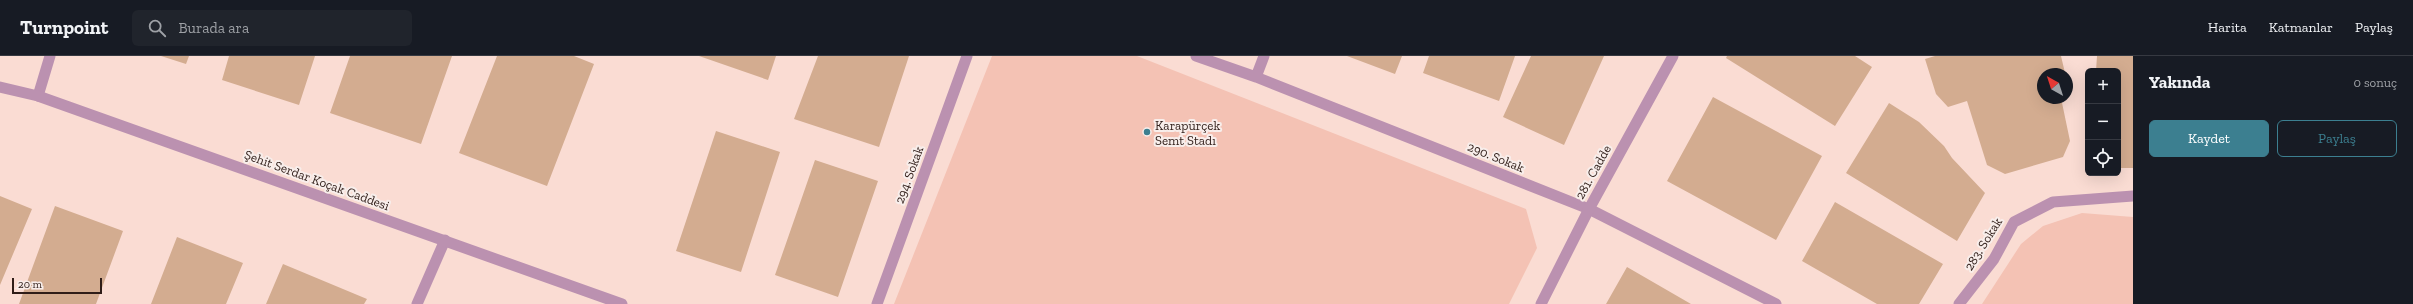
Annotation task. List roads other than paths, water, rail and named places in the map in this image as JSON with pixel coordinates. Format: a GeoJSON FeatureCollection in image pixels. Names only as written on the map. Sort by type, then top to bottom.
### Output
{"type":"FeatureCollection","features":[{"type":"Feature","properties":{"kind":"street"},"geometry":{"type":"LineString","coordinates":[[38,96],[50,56]]}},
{"type":"Feature","properties":{"kind":"street","name":"294. Sokak"},"geometry":{"type":"LineString","coordinates":[[877,304],[967,56]]}},
{"type":"Feature","properties":{"kind":"street","name":"290. Sokak"},"geometry":{"type":"LineString","coordinates":[[1196,56],[1256,77],[1589,209],[1776,304]]}},
{"type":"Feature","properties":{"kind":"street"},"geometry":{"type":"LineString","coordinates":[[1256,77],[1264,56]]}},
{"type":"Feature","properties":{"kind":"street","name":"281. Cadde"},"geometry":{"type":"LineString","coordinates":[[1541,304],[1589,209],[1673,56]]}},
{"type":"Feature","properties":{"kind":"street","name":"Şehit Serdar Koçak Caddesi"},"geometry":{"type":"LineString","coordinates":[[0,87],[38,96],[622,304]]}},
{"type":"Feature","properties":{"kind":"street","name":"283. Sokak"},"geometry":{"type":"LineString","coordinates":[[1959,304],[1994,259],[2014,222],[2053,202],[2133,196]]}},
{"type":"Feature","properties":{"kind":"street"},"geometry":{"type":"LineString","coordinates":[[417,304],[445,240]]}},
{"type":"Feature","properties":{"kind":"place","name":"Karapürçek Semt Stadı"},"geometry":{"type":"Point","coordinates":[1147,132]}}]}
